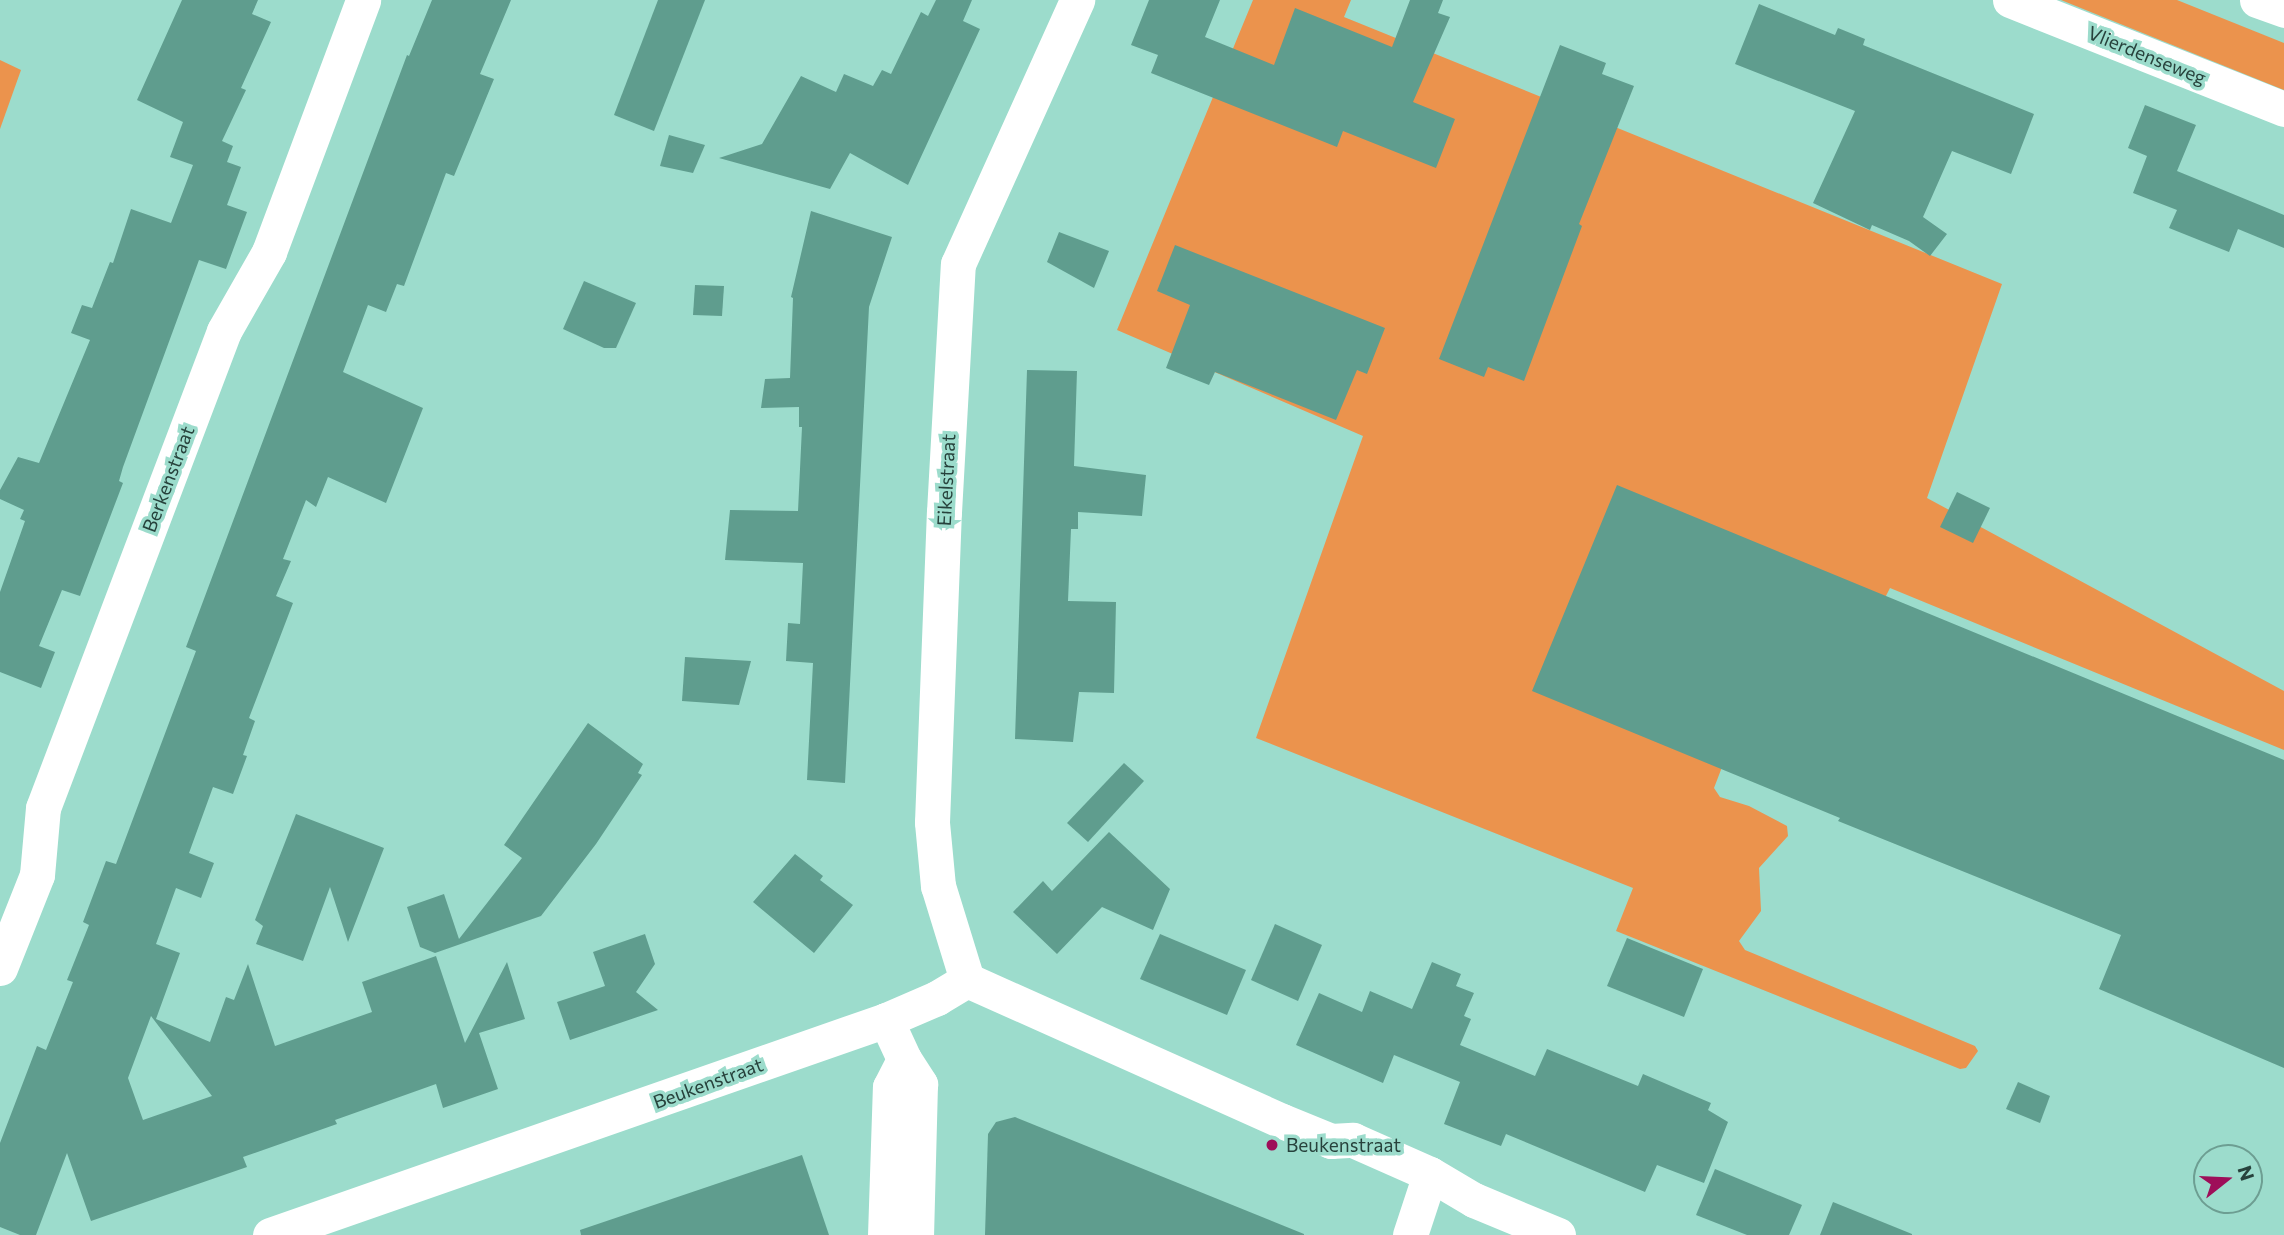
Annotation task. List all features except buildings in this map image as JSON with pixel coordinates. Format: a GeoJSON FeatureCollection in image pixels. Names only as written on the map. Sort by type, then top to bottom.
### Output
{"type":"FeatureCollection","features":[{"type":"Feature","properties":{"kind":"street","name":"Berkenstraat"},"geometry":{"type":"LineString","coordinates":[[0,968],[37,875],[43,808],[224,331],[269,252],[363,0]]}},
{"type":"Feature","properties":{"kind":"street","name":"Eikelstraat"},"geometry":{"type":"LineString","coordinates":[[967,980],[938,886],[932,822],[944,512],[958,264],[1077,0]]}},
{"type":"Feature","properties":{"kind":"street","name":"Vlierdenseweg"},"geometry":{"type":"LineString","coordinates":[[2010,0],[2284,109]]}},
{"type":"Feature","properties":{"kind":"street"},"geometry":{"type":"LineString","coordinates":[[2257,0],[2284,10]]}},
{"type":"Feature","properties":{"kind":"street","name":"Beukenstraat"},"geometry":{"type":"LineString","coordinates":[[270,1235],[886,1020],[937,998],[967,980]]}},
{"type":"Feature","properties":{"kind":"street"},"geometry":{"type":"LineString","coordinates":[[967,980],[1282,1121],[1331,1141],[1353,1140],[1430,1174],[1474,1200],[1558,1235]]}},
{"type":"Feature","properties":{"kind":"street"},"geometry":{"type":"LineString","coordinates":[[886,1020],[904,1059],[920,1084],[916,1235]]}},
{"type":"Feature","properties":{"kind":"street"},"geometry":{"type":"LineString","coordinates":[[885,1235],[890,1087],[904,1059]]}},
{"type":"Feature","properties":{"kind":"street"},"geometry":{"type":"LineString","coordinates":[[1410,1235],[1430,1174]]}},
{"type":"Feature","properties":{"kind":"shaded area"},"geometry":{"type":"Polygon","coordinates":[[[1253,0],[1351,0],[1344,17],[2002,284],[1927,498],[2284,691],[2284,750],[1890,588],[1868,631],[1773,634],[1714,788],[1720,797],[1749,806],[1787,826],[1788,836],[1759,868],[1761,911],[1739,941],[1745,950],[1975,1046],[1978,1051],[1966,1068],[1960,1069],[1616,931],[1633,888],[1256,738],[1363,436],[1117,330],[1253,0]]]}},
{"type":"Feature","properties":{"kind":"shaded area"},"geometry":{"type":"Polygon","coordinates":[[[2061,0],[2177,0],[2284,43],[2284,90],[2061,0]]]}},
{"type":"Feature","properties":{"kind":"shaded area"},"geometry":{"type":"Polygon","coordinates":[[[0,60],[21,70],[0,129],[0,60]]]}},
{"type":"Feature","properties":{"kind":"place","name":"Beukenstraat"},"geometry":{"type":"Point","coordinates":[1272,1145]}}]}
